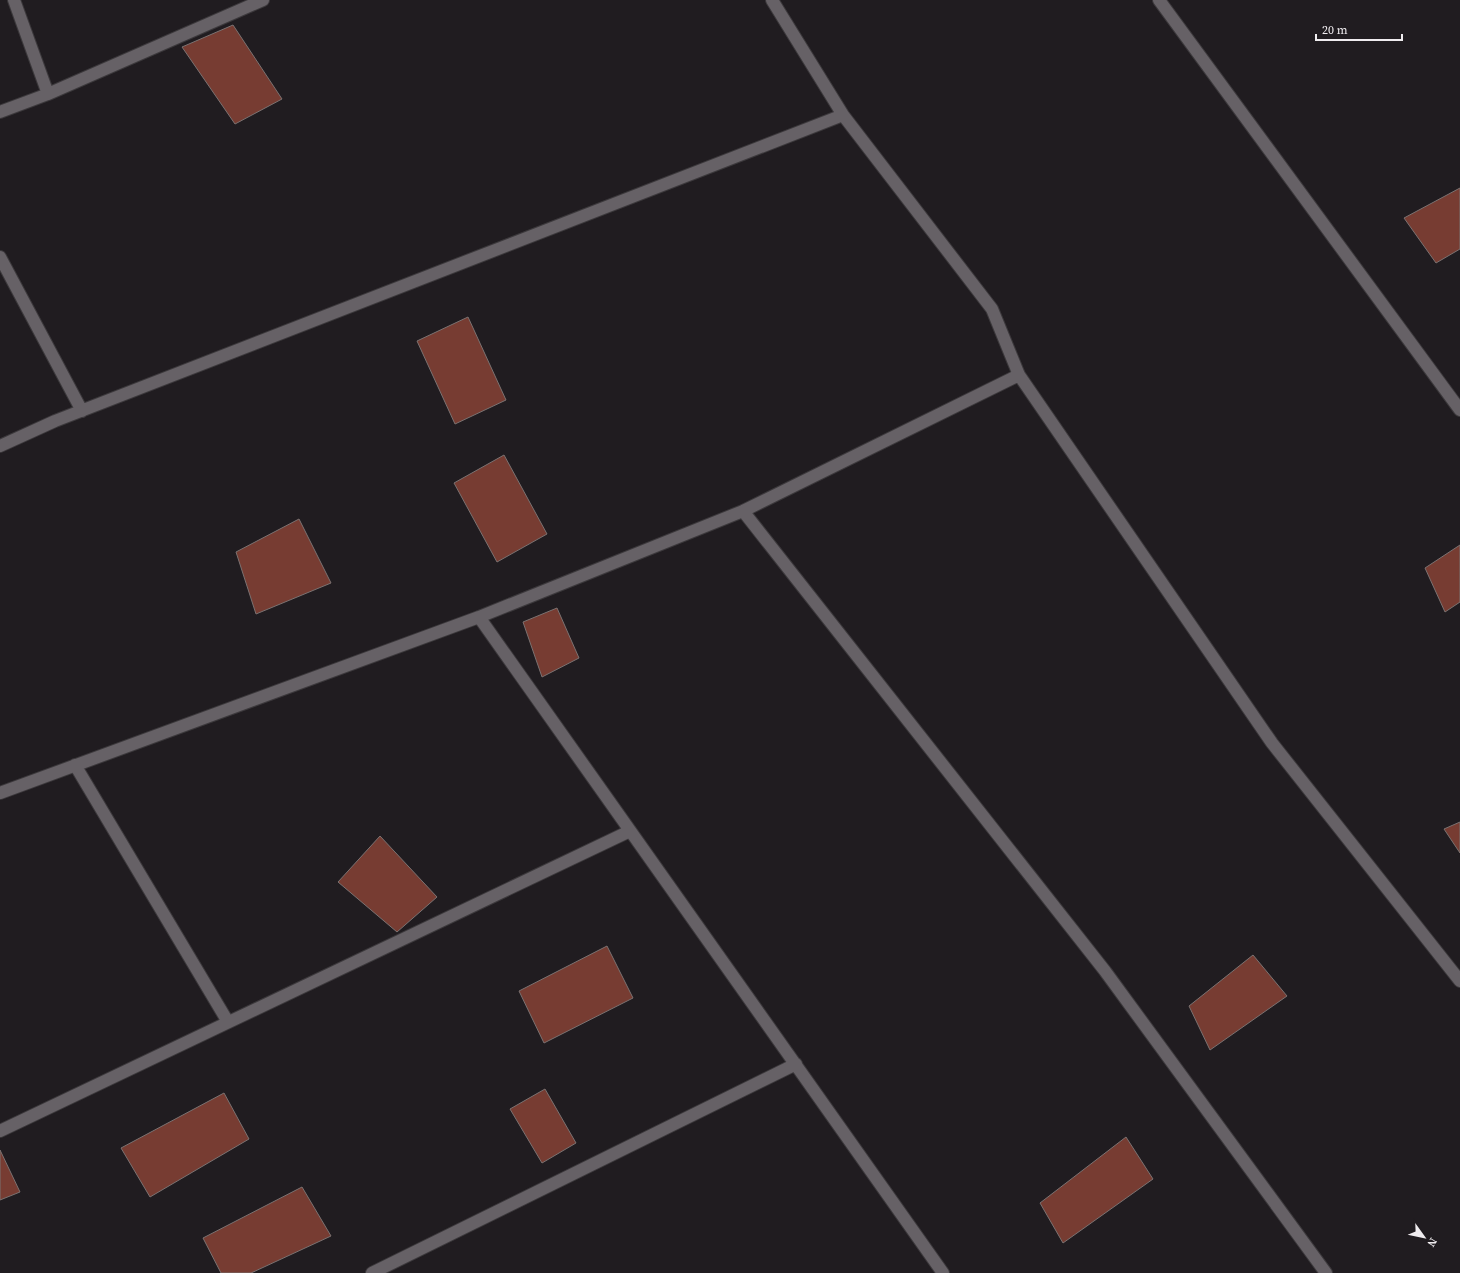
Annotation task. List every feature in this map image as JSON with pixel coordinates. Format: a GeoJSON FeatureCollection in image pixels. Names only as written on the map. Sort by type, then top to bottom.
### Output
{"type":"FeatureCollection","features":[{"type":"Feature","properties":{"kind":"street"},"geometry":{"type":"LineString","coordinates":[[14,0],[48,94]]}},
{"type":"Feature","properties":{"kind":"street"},"geometry":{"type":"LineString","coordinates":[[0,112],[48,94],[263,0]]}},
{"type":"Feature","properties":{"kind":"street"},"geometry":{"type":"LineString","coordinates":[[772,0],[843,115],[992,309],[1019,375],[1272,743],[1460,981]]}},
{"type":"Feature","properties":{"kind":"street"},"geometry":{"type":"LineString","coordinates":[[1159,0],[1460,410]]}},
{"type":"Feature","properties":{"kind":"street"},"geometry":{"type":"LineString","coordinates":[[0,446],[82,411],[843,115]]}},
{"type":"Feature","properties":{"kind":"street"},"geometry":{"type":"LineString","coordinates":[[0,257],[82,411]]}},
{"type":"Feature","properties":{"kind":"street"},"geometry":{"type":"LineString","coordinates":[[0,793],[479,617],[743,511],[1019,375]]}},
{"type":"Feature","properties":{"kind":"street"},"geometry":{"type":"LineString","coordinates":[[743,511],[1105,971],[1326,1273]]}},
{"type":"Feature","properties":{"kind":"street"},"geometry":{"type":"LineString","coordinates":[[479,617],[943,1273]]}},
{"type":"Feature","properties":{"kind":"street"},"geometry":{"type":"LineString","coordinates":[[75,765],[228,1022]]}},
{"type":"Feature","properties":{"kind":"street"},"geometry":{"type":"LineString","coordinates":[[0,1131],[630,831]]}},
{"type":"Feature","properties":{"kind":"street"},"geometry":{"type":"LineString","coordinates":[[372,1273],[796,1064]]}},
{"type":"Feature","properties":{"kind":"building"},"geometry":{"type":"Polygon","coordinates":[[[233,25],[282,99],[235,124],[182,47],[233,25]]]}},
{"type":"Feature","properties":{"kind":"building"},"geometry":{"type":"Polygon","coordinates":[[[1460,188],[1460,249],[1436,263],[1404,218],[1460,188]]]}},
{"type":"Feature","properties":{"kind":"building"},"geometry":{"type":"Polygon","coordinates":[[[468,317],[506,400],[455,424],[417,341],[468,317]]]}},
{"type":"Feature","properties":{"kind":"building"},"geometry":{"type":"Polygon","coordinates":[[[504,455],[547,534],[497,562],[454,483],[504,455]]]}},
{"type":"Feature","properties":{"kind":"building"},"geometry":{"type":"Polygon","coordinates":[[[299,519],[331,583],[256,614],[236,552],[299,519]]]}},
{"type":"Feature","properties":{"kind":"building"},"geometry":{"type":"Polygon","coordinates":[[[1460,545],[1460,602],[1445,612],[1425,568],[1460,545]]]}},
{"type":"Feature","properties":{"kind":"building"},"geometry":{"type":"Polygon","coordinates":[[[557,608],[579,658],[542,677],[523,622],[557,608]]]}},
{"type":"Feature","properties":{"kind":"building"},"geometry":{"type":"Polygon","coordinates":[[[1460,822],[1460,853],[1444,829],[1460,822]]]}},
{"type":"Feature","properties":{"kind":"building"},"geometry":{"type":"Polygon","coordinates":[[[380,836],[437,897],[397,932],[338,882],[380,836]]]}},
{"type":"Feature","properties":{"kind":"building"},"geometry":{"type":"Polygon","coordinates":[[[607,946],[633,998],[544,1043],[519,991],[607,946]]]}},
{"type":"Feature","properties":{"kind":"building"},"geometry":{"type":"Polygon","coordinates":[[[1253,955],[1287,996],[1210,1050],[1189,1006],[1253,955]]]}},
{"type":"Feature","properties":{"kind":"building"},"geometry":{"type":"Polygon","coordinates":[[[545,1089],[576,1143],[542,1163],[510,1109],[545,1089]]]}},
{"type":"Feature","properties":{"kind":"building"},"geometry":{"type":"Polygon","coordinates":[[[224,1093],[249,1139],[150,1197],[121,1148],[224,1093]]]}},
{"type":"Feature","properties":{"kind":"building"},"geometry":{"type":"Polygon","coordinates":[[[1126,1137],[1153,1179],[1063,1243],[1040,1203],[1126,1137]]]}},
{"type":"Feature","properties":{"kind":"building"},"geometry":{"type":"Polygon","coordinates":[[[0,1150],[20,1192],[0,1200],[0,1150]]]}},
{"type":"Feature","properties":{"kind":"building"},"geometry":{"type":"Polygon","coordinates":[[[302,1187],[331,1236],[251,1273],[221,1273],[203,1238],[302,1187]]]}}]}
